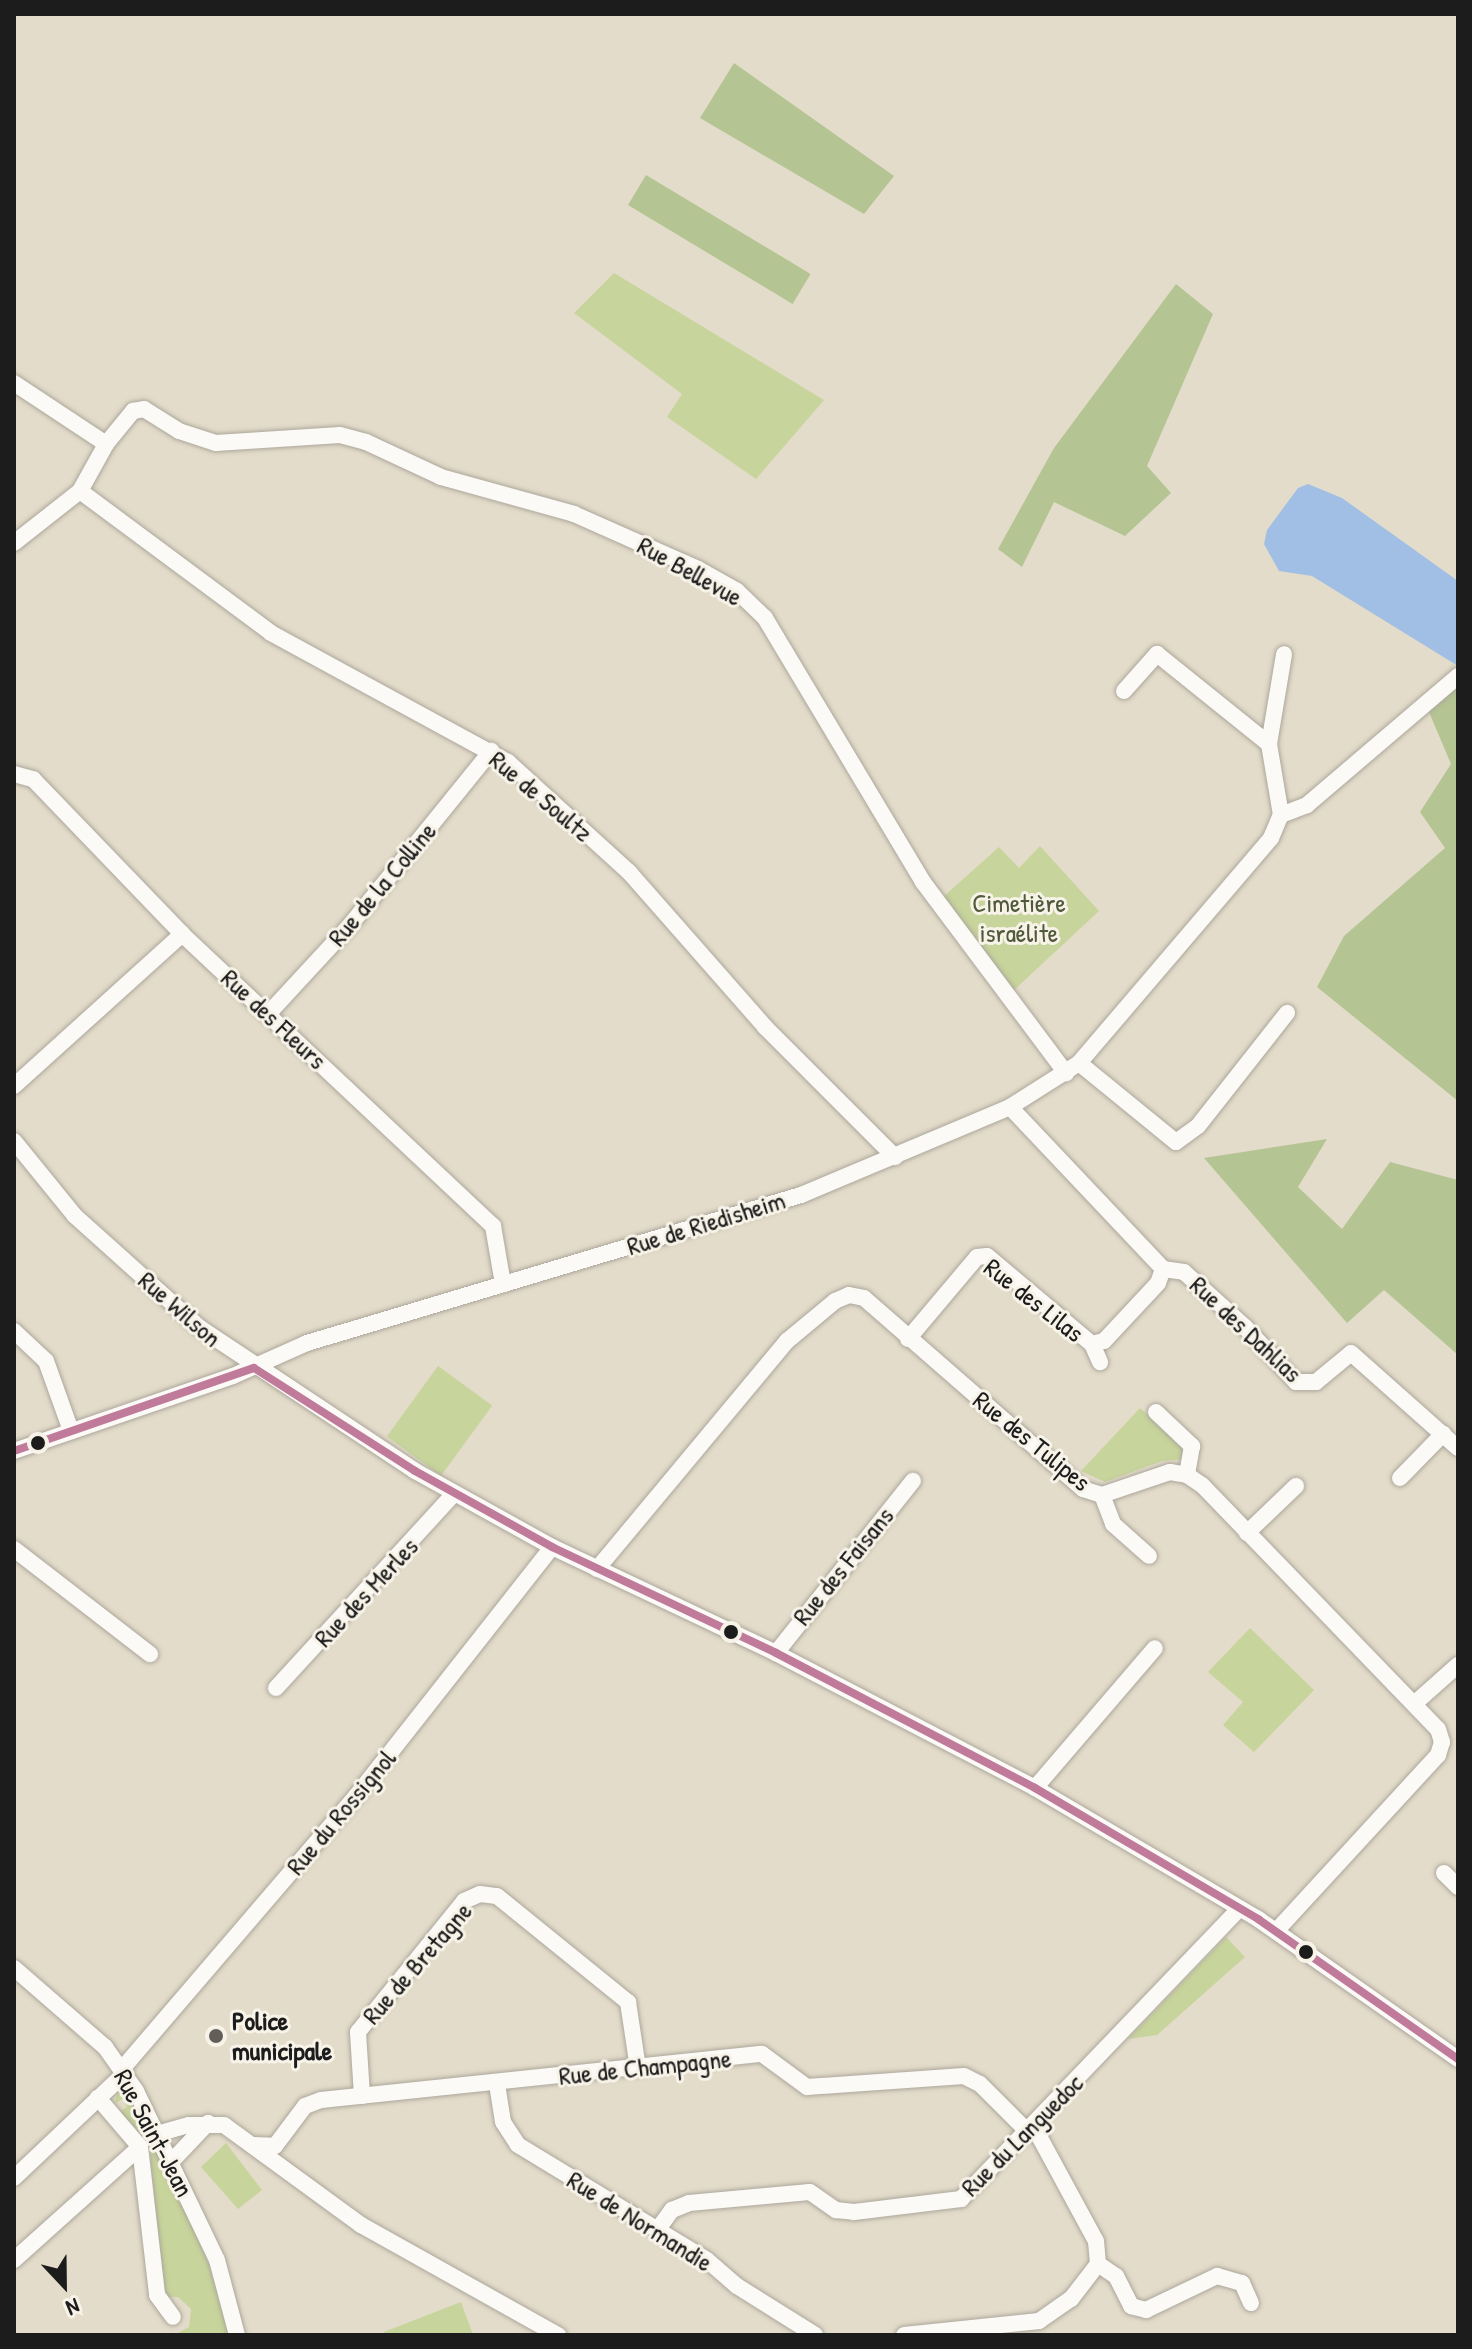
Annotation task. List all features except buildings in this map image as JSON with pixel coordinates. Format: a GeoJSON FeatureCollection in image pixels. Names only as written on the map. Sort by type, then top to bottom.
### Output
{"type":"FeatureCollection","features":[{"type":"Feature","properties":{"kind":"street"},"geometry":{"type":"LineString","coordinates":[[14,383],[106,444],[80,491],[14,543]]}},
{"type":"Feature","properties":{"kind":"street","name":"Rue Bellevue"},"geometry":{"type":"LineString","coordinates":[[106,444],[133,411],[144,409],[179,431],[216,443],[340,435],[441,477],[574,514],[737,591],[765,618],[923,882],[1072,1068]]}},
{"type":"Feature","properties":{"kind":"street","name":"Rue de Soultz"},"geometry":{"type":"LineString","coordinates":[[80,491],[271,633],[491,751],[629,872],[765,1027],[895,1157]]}},
{"type":"Feature","properties":{"kind":"street"},"geometry":{"type":"LineString","coordinates":[[1124,691],[1157,654],[1269,744]]}},
{"type":"Feature","properties":{"kind":"street"},"geometry":{"type":"LineString","coordinates":[[1284,654],[1269,744],[1281,815],[1307,805],[1458,676]]}},
{"type":"Feature","properties":{"kind":"street","name":"Rue de la Colline"},"geometry":{"type":"LineString","coordinates":[[269,1013],[351,924],[491,751]]}},
{"type":"Feature","properties":{"kind":"street","name":"Rue des Fleurs"},"geometry":{"type":"LineString","coordinates":[[14,774],[33,779],[182,934],[493,1226],[503,1284]]}},
{"type":"Feature","properties":{"kind":"street","name":"Rue de Riedisheim"},"geometry":{"type":"LineString","coordinates":[[14,1451],[254,1368],[307,1343],[801,1195],[1010,1107],[1072,1068],[1216,906],[1271,838],[1281,815]]}},
{"type":"Feature","properties":{"kind":"street"},"geometry":{"type":"LineString","coordinates":[[14,1086],[182,934]]}},
{"type":"Feature","properties":{"kind":"street"},"geometry":{"type":"LineString","coordinates":[[1072,1068],[1176,1142],[1198,1126],[1287,1013]]}},
{"type":"Feature","properties":{"kind":"street","name":"Rue des Dahlias"},"geometry":{"type":"LineString","coordinates":[[1010,1107],[1163,1269],[1184,1272],[1245,1327],[1296,1382],[1316,1382],[1351,1353],[1458,1448]]}},
{"type":"Feature","properties":{"kind":"street","name":"Rue Wilson"},"geometry":{"type":"LineString","coordinates":[[14,1141],[93,1233],[200,1328],[254,1368],[454,1494],[552,1547],[776,1653],[1035,1788],[1276,1931],[1458,2059]]}},
{"type":"Feature","properties":{"kind":"street","name":"Rue des Lilas"},"geometry":{"type":"LineString","coordinates":[[908,1339],[977,1257],[987,1256],[1092,1344],[1104,1341],[1158,1283],[1163,1269]]}},
{"type":"Feature","properties":{"kind":"street","name":"Rue des Tulipes"},"geometry":{"type":"LineString","coordinates":[[597,1569],[787,1341],[835,1301],[849,1295],[864,1298],[1083,1489],[1102,1495],[1170,1472],[1187,1475]]}},
{"type":"Feature","properties":{"kind":"street"},"geometry":{"type":"LineString","coordinates":[[14,1331],[46,1361],[71,1431]]}},
{"type":"Feature","properties":{"kind":"street"},"geometry":{"type":"LineString","coordinates":[[1092,1344],[1100,1362]]}},
{"type":"Feature","properties":{"kind":"street"},"geometry":{"type":"LineString","coordinates":[[1156,1412],[1192,1446],[1187,1475],[1438,1729],[1442,1742],[1438,1755],[1276,1931]]}},
{"type":"Feature","properties":{"kind":"street"},"geometry":{"type":"LineString","coordinates":[[1400,1478],[1443,1434]]}},
{"type":"Feature","properties":{"kind":"street","name":"Rue des Faisans"},"geometry":{"type":"LineString","coordinates":[[776,1653],[913,1481]]}},
{"type":"Feature","properties":{"kind":"street"},"geometry":{"type":"LineString","coordinates":[[1247,1533],[1296,1486]]}},
{"type":"Feature","properties":{"kind":"street","name":"Rue des Merles"},"geometry":{"type":"LineString","coordinates":[[276,1688],[454,1494]]}},
{"type":"Feature","properties":{"kind":"street"},"geometry":{"type":"LineString","coordinates":[[1102,1495],[1113,1524],[1149,1556]]}},
{"type":"Feature","properties":{"kind":"street","name":"Rue du Rossignol"},"geometry":{"type":"LineString","coordinates":[[14,2178],[124,2071],[357,1795],[552,1547]]}},
{"type":"Feature","properties":{"kind":"street"},"geometry":{"type":"LineString","coordinates":[[14,1549],[150,1654]]}},
{"type":"Feature","properties":{"kind":"street"},"geometry":{"type":"LineString","coordinates":[[1035,1788],[1155,1648]]}},
{"type":"Feature","properties":{"kind":"street"},"geometry":{"type":"LineString","coordinates":[[1414,1704],[1458,1665]]}},
{"type":"Feature","properties":{"kind":"street"},"geometry":{"type":"LineString","coordinates":[[1444,1873],[1458,1887]]}},
{"type":"Feature","properties":{"kind":"street","name":"Rue de Bretagne"},"geometry":{"type":"LineString","coordinates":[[362,2096],[358,2032],[464,1901],[480,1894],[497,1896],[628,2002],[638,2068]]}},
{"type":"Feature","properties":{"kind":"street","name":"Rue du Languedoc"},"geometry":{"type":"LineString","coordinates":[[658,2229],[682,2204],[815,2193],[844,2212],[961,2199],[1029,2133],[1239,1909]]}},
{"type":"Feature","properties":{"kind":"street","name":"Rue Saint-Jean"},"geometry":{"type":"LineString","coordinates":[[14,1968],[59,2003],[124,2071],[171,2162],[222,2274],[237,2335]]}},
{"type":"Feature","properties":{"kind":"street","name":"Rue de Champagne"},"geometry":{"type":"LineString","coordinates":[[252,2145],[275,2146],[313,2102],[762,2054],[807,2087],[964,2076],[980,2084],[1029,2133]]}},
{"type":"Feature","properties":{"kind":"street","name":"Rue de Normandie"},"geometry":{"type":"LineString","coordinates":[[497,2084],[503,2122],[518,2145],[658,2229],[815,2335]]}},
{"type":"Feature","properties":{"kind":"street"},"geometry":{"type":"LineString","coordinates":[[14,2260],[140,2147],[98,2098]]}},
{"type":"Feature","properties":{"kind":"street"},"geometry":{"type":"LineString","coordinates":[[904,2335],[1039,2321],[1071,2299],[1098,2264],[1096,2241],[1040,2138],[1041,2120]]}},
{"type":"Feature","properties":{"kind":"street"},"geometry":{"type":"LineString","coordinates":[[171,2162],[209,2122]]}},
{"type":"Feature","properties":{"kind":"street"},"geometry":{"type":"LineString","coordinates":[[157,2134],[209,2122],[224,2125],[372,2231],[558,2335]]}},
{"type":"Feature","properties":{"kind":"street","name":"Rue Saint-Jean"},"geometry":{"type":"LineString","coordinates":[[140,2147],[157,2295],[173,2317]]}},
{"type":"Feature","properties":{"kind":"street"},"geometry":{"type":"LineString","coordinates":[[1098,2264],[1116,2276],[1131,2306],[1146,2310],[1217,2276],[1242,2283],[1251,2303]]}},
{"type":"Feature","properties":{"kind":"green space"},"geometry":{"type":"Polygon","coordinates":[[[734,63],[894,176],[864,214],[700,118],[734,63]]]}},
{"type":"Feature","properties":{"kind":"green space"},"geometry":{"type":"Polygon","coordinates":[[[646,175],[811,274],[793,304],[628,205],[646,175]]]}},
{"type":"Feature","properties":{"kind":"green space"},"geometry":{"type":"Polygon","coordinates":[[[614,273],[824,400],[756,479],[667,417],[682,394],[574,313],[614,273]]]}},
{"type":"Feature","properties":{"kind":"green space"},"geometry":{"type":"Polygon","coordinates":[[[1176,284],[1213,314],[1147,466],[1171,493],[1125,536],[1054,502],[1022,567],[998,549],[1054,448],[1176,284]]]}},
{"type":"Feature","properties":{"kind":"green space"},"geometry":{"type":"Polygon","coordinates":[[[1458,684],[1458,1101],[1317,987],[1344,936],[1445,848],[1420,812],[1451,764],[1429,712],[1458,684]]]}},
{"type":"Feature","properties":{"kind":"green space","name":"Cimetière israélite"},"geometry":{"type":"Polygon","coordinates":[[[1040,846],[1099,911],[1012,992],[942,898],[999,847],[1019,868],[1040,846]]]}},
{"type":"Feature","properties":{"kind":"green space"},"geometry":{"type":"Polygon","coordinates":[[[1327,1139],[1298,1187],[1342,1229],[1390,1162],[1458,1180],[1458,1355],[1384,1290],[1347,1323],[1204,1158],[1327,1139]]]}},
{"type":"Feature","properties":{"kind":"green space"},"geometry":{"type":"Polygon","coordinates":[[[438,1366],[492,1405],[441,1476],[387,1436],[438,1366]]]}},
{"type":"Feature","properties":{"kind":"green space"},"geometry":{"type":"Polygon","coordinates":[[[1140,1408],[1182,1446],[1185,1459],[1162,1461],[1105,1482],[1081,1471],[1140,1408]]]}},
{"type":"Feature","properties":{"kind":"green space"},"geometry":{"type":"Polygon","coordinates":[[[1250,1628],[1314,1690],[1254,1752],[1223,1725],[1243,1702],[1208,1672],[1250,1628]]]}},
{"type":"Feature","properties":{"kind":"green space"},"geometry":{"type":"Polygon","coordinates":[[[1226,1937],[1245,1957],[1157,2035],[1128,2039],[1226,1937]]]}},
{"type":"Feature","properties":{"kind":"green space"},"geometry":{"type":"Polygon","coordinates":[[[117,2093],[126,2093],[134,2102],[181,2199],[218,2285],[228,2335],[174,2335],[189,2327],[191,2309],[178,2297],[164,2297],[150,2153],[120,2112],[127,2107],[122,2099],[115,2104],[117,2093]]]}},
{"type":"Feature","properties":{"kind":"green space"},"geometry":{"type":"Polygon","coordinates":[[[226,2143],[262,2190],[238,2209],[201,2167],[226,2143]]]}},
{"type":"Feature","properties":{"kind":"green space"},"geometry":{"type":"Polygon","coordinates":[[[461,2302],[473,2335],[385,2335],[384,2332],[461,2302]]]}},
{"type":"Feature","properties":{"kind":"water"},"geometry":{"type":"Polygon","coordinates":[[[1308,484],[1342,498],[1458,581],[1458,666],[1312,576],[1279,571],[1264,544],[1267,530],[1298,488],[1308,484]]]}},
{"type":"Feature","properties":{"kind":"transit line"},"geometry":{"type":"LineString","coordinates":[[254,1368],[415,1471],[552,1547],[776,1653],[1035,1788],[1258,1919],[1458,2059]]}},
{"type":"Feature","properties":{"kind":"transit line"},"geometry":{"type":"LineString","coordinates":[[14,1451],[254,1368]]}},
{"type":"Feature","properties":{"kind":"place","name":"Police municipale"},"geometry":{"type":"Point","coordinates":[216,2036]}}]}
